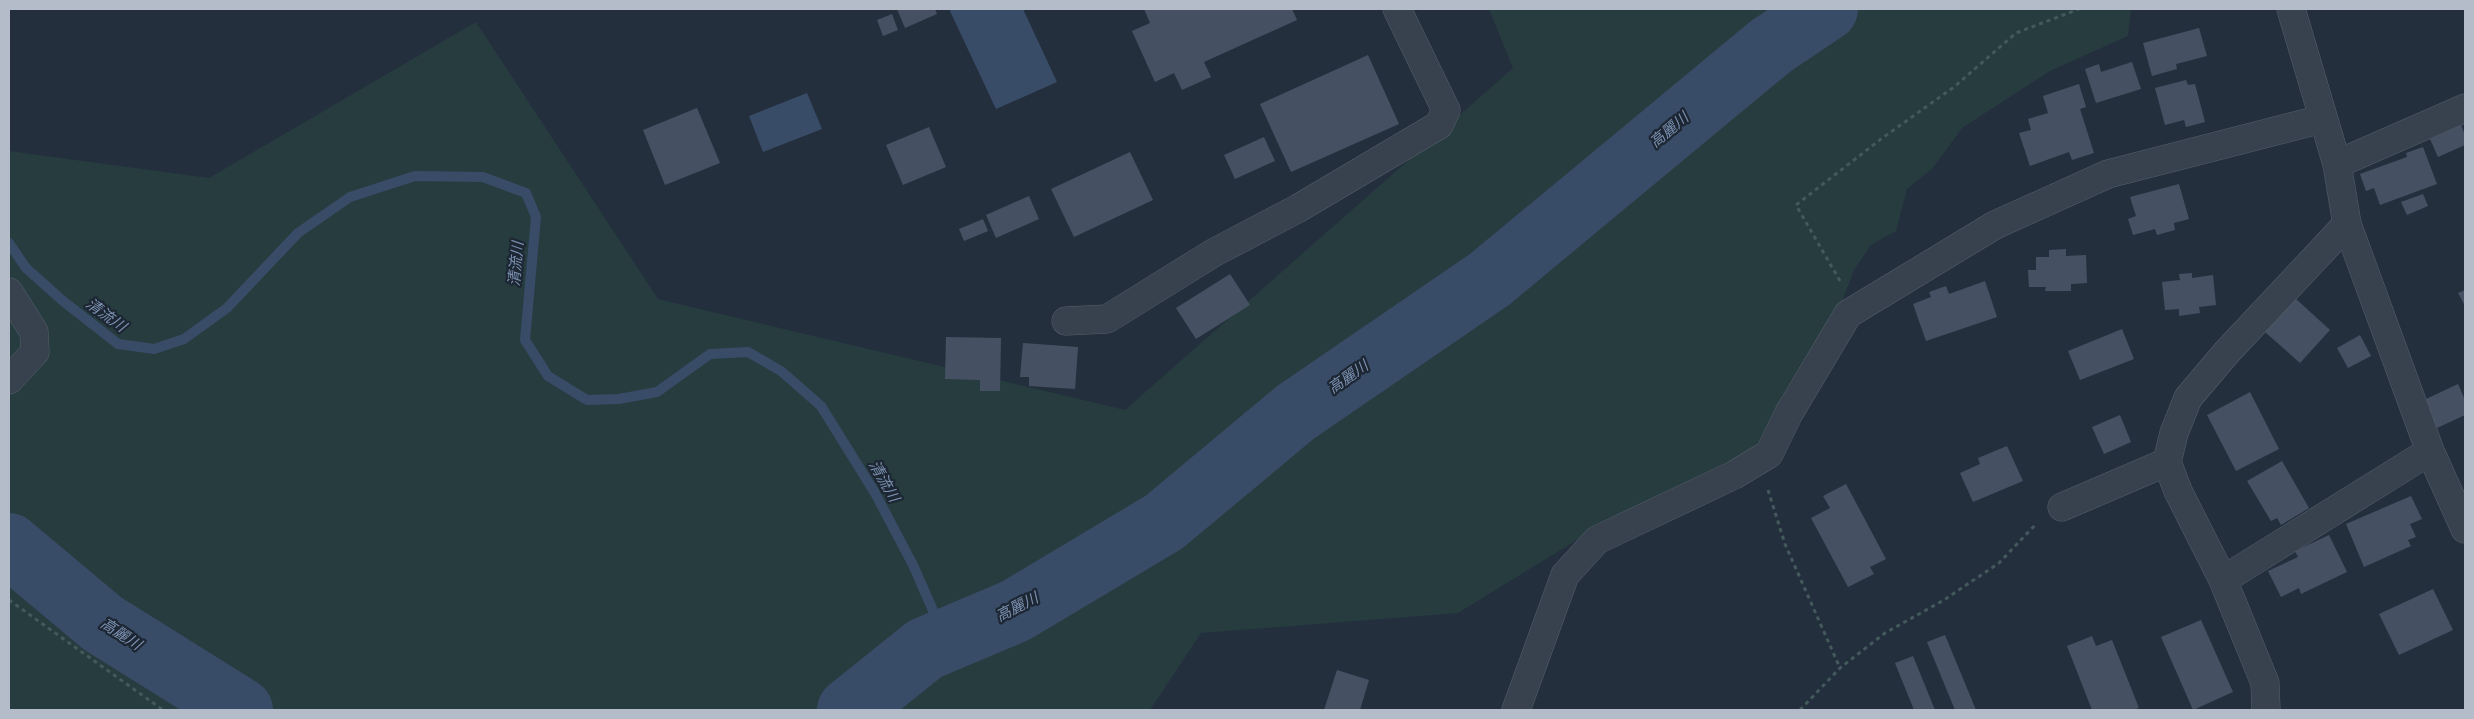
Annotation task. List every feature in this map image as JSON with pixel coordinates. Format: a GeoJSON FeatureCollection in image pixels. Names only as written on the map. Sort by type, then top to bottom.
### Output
{"type":"FeatureCollection","features":[{"type":"Feature","properties":{"kind":"street"},"geometry":{"type":"LineString","coordinates":[[1066,322],[1107,319],[1215,252],[1297,208],[1439,125],[1446,110],[1397,9]]}},
{"type":"Feature","properties":{"kind":"street"},"geometry":{"type":"LineString","coordinates":[[2291,9],[2336,164],[2347,224],[2430,451],[2465,529]]}},
{"type":"Feature","properties":{"kind":"street"},"geometry":{"type":"LineString","coordinates":[[2336,164],[2465,108]]}},
{"type":"Feature","properties":{"kind":"street"},"geometry":{"type":"LineString","coordinates":[[1516,710],[1565,575],[1597,540],[1734,475],[1769,454],[1789,413],[1848,314],[1995,225],[2108,174],[2322,119]]}},
{"type":"Feature","properties":{"kind":"street"},"geometry":{"type":"LineString","coordinates":[[2266,710],[2265,683],[2223,580],[2178,491],[2168,462],[2174,433],[2188,398],[2347,224]]}},
{"type":"Feature","properties":{"kind":"street"},"geometry":{"type":"LineString","coordinates":[[9,292],[34,332],[35,352],[12,375]]}},
{"type":"Feature","properties":{"kind":"street"},"geometry":{"type":"LineString","coordinates":[[2223,580],[2430,451]]}},
{"type":"Feature","properties":{"kind":"street"},"geometry":{"type":"LineString","coordinates":[[2062,507],[2168,462]]}},
{"type":"Feature","properties":{"kind":"path"},"geometry":{"type":"LineString","coordinates":[[1856,309],[1796,205],[1881,139],[1954,87],[2016,34],[2079,9]]}},
{"type":"Feature","properties":{"kind":"path"},"geometry":{"type":"LineString","coordinates":[[1769,454],[1768,488],[1786,544],[1840,668]]}},
{"type":"Feature","properties":{"kind":"path"},"geometry":{"type":"LineString","coordinates":[[1800,710],[1840,668],[1885,633],[1944,600],[1999,563],[2033,526],[2062,507]]}},
{"type":"Feature","properties":{"kind":"path"},"geometry":{"type":"LineString","coordinates":[[9,600],[163,710]]}},
{"type":"Feature","properties":{"kind":"green space"},"geometry":{"type":"Polygon","coordinates":[[[1489,9],[2131,9],[2128,36],[2050,71],[1962,128],[1933,168],[1907,189],[1896,231],[1871,245],[1854,270],[1840,307],[1768,447],[1590,532],[1458,613],[1201,633],[1150,710],[9,710],[9,151],[209,178],[476,22],[658,299],[1125,410],[1513,68],[1489,9]]]}},
{"type":"Feature","properties":{"kind":"water"},"geometry":{"type":"Polygon","coordinates":[[[949,9],[1023,9],[1057,82],[996,109],[949,9]]]}},
{"type":"Feature","properties":{"kind":"water"},"geometry":{"type":"Polygon","coordinates":[[[807,93],[822,129],[763,152],[749,116],[807,93]]]}},
{"type":"Feature","properties":{"kind":"building"},"geometry":{"type":"Polygon","coordinates":[[[897,9],[935,9],[937,14],[905,28],[897,9]]]}},
{"type":"Feature","properties":{"kind":"building"},"geometry":{"type":"Polygon","coordinates":[[[1144,9],[1292,9],[1297,20],[1204,62],[1211,77],[1182,90],[1174,73],[1155,82],[1132,31],[1150,23],[1144,9]]]}},
{"type":"Feature","properties":{"kind":"building"},"geometry":{"type":"Polygon","coordinates":[[[892,14],[898,30],[883,36],[877,20],[892,14]]]}},
{"type":"Feature","properties":{"kind":"building"},"geometry":{"type":"Polygon","coordinates":[[[2199,28],[2207,56],[2176,64],[2177,69],[2152,76],[2143,43],[2199,28]]]}},
{"type":"Feature","properties":{"kind":"building"},"geometry":{"type":"Polygon","coordinates":[[[1368,55],[1399,124],[1291,172],[1260,104],[1368,55]]]}},
{"type":"Feature","properties":{"kind":"building"},"geometry":{"type":"Polygon","coordinates":[[[2132,62],[2141,89],[2096,103],[2085,69],[2099,64],[2101,72],[2132,62]]]}},
{"type":"Feature","properties":{"kind":"building"},"geometry":{"type":"Polygon","coordinates":[[[2186,80],[2188,85],[2195,84],[2205,122],[2186,127],[2184,120],[2165,125],[2155,88],[2186,80]]]}},
{"type":"Feature","properties":{"kind":"building"},"geometry":{"type":"Polygon","coordinates":[[[2079,84],[2086,107],[2080,109],[2094,153],[2072,160],[2069,152],[2030,166],[2019,133],[2031,130],[2028,119],[2048,113],[2043,96],[2079,84]]]}},
{"type":"Feature","properties":{"kind":"building"},"geometry":{"type":"Polygon","coordinates":[[[697,108],[720,163],[665,185],[643,130],[697,108]]]}},
{"type":"Feature","properties":{"kind":"building"},"geometry":{"type":"Polygon","coordinates":[[[2461,125],[2465,135],[2465,145],[2438,157],[2430,139],[2461,125]]]}},
{"type":"Feature","properties":{"kind":"building"},"geometry":{"type":"Polygon","coordinates":[[[929,127],[946,167],[903,185],[886,145],[929,127]]]}},
{"type":"Feature","properties":{"kind":"building"},"geometry":{"type":"Polygon","coordinates":[[[1264,137],[1275,161],[1235,179],[1224,155],[1264,137]]]}},
{"type":"Feature","properties":{"kind":"building"},"geometry":{"type":"Polygon","coordinates":[[[2423,147],[2437,184],[2380,205],[2374,188],[2366,191],[2360,174],[2407,157],[2406,153],[2423,147]]]}},
{"type":"Feature","properties":{"kind":"building"},"geometry":{"type":"Polygon","coordinates":[[[1130,152],[1153,200],[1074,237],[1051,189],[1130,152]]]}},
{"type":"Feature","properties":{"kind":"building"},"geometry":{"type":"Polygon","coordinates":[[[2179,184],[2189,219],[2174,223],[2175,230],[2157,235],[2155,229],[2133,235],[2128,219],[2136,216],[2130,197],[2179,184]]]}},
{"type":"Feature","properties":{"kind":"building"},"geometry":{"type":"Polygon","coordinates":[[[2423,194],[2428,206],[2407,215],[2401,202],[2423,194]]]}},
{"type":"Feature","properties":{"kind":"building"},"geometry":{"type":"Polygon","coordinates":[[[1029,196],[1039,219],[996,238],[986,215],[1029,196]]]}},
{"type":"Feature","properties":{"kind":"building"},"geometry":{"type":"Polygon","coordinates":[[[983,219],[988,231],[964,241],[959,229],[983,219]]]}},
{"type":"Feature","properties":{"kind":"building"},"geometry":{"type":"Polygon","coordinates":[[[2066,249],[2066,256],[2086,255],[2087,283],[2071,284],[2071,291],[2045,291],[2046,287],[2029,287],[2028,270],[2036,270],[2036,257],[2049,257],[2049,250],[2066,249]]]}},
{"type":"Feature","properties":{"kind":"building"},"geometry":{"type":"Polygon","coordinates":[[[2192,273],[2192,278],[2213,275],[2216,305],[2199,307],[2200,313],[2179,316],[2179,309],[2165,310],[2162,282],[2180,280],[2179,274],[2192,273]]]}},
{"type":"Feature","properties":{"kind":"building"},"geometry":{"type":"Polygon","coordinates":[[[1230,274],[1250,305],[1196,339],[1176,308],[1230,274]]]}},
{"type":"Feature","properties":{"kind":"building"},"geometry":{"type":"Polygon","coordinates":[[[1985,281],[1997,317],[1926,341],[1913,304],[1931,297],[1929,292],[1946,286],[1949,294],[1985,281]]]}},
{"type":"Feature","properties":{"kind":"building"},"geometry":{"type":"Polygon","coordinates":[[[2465,290],[2465,306],[2458,293],[2465,290]]]}},
{"type":"Feature","properties":{"kind":"building"},"geometry":{"type":"Polygon","coordinates":[[[2295,298],[2330,330],[2300,363],[2265,332],[2295,298]]]}},
{"type":"Feature","properties":{"kind":"building"},"geometry":{"type":"Polygon","coordinates":[[[2122,329],[2134,359],[2080,380],[2068,351],[2122,329]]]}},
{"type":"Feature","properties":{"kind":"building"},"geometry":{"type":"Polygon","coordinates":[[[2360,335],[2371,356],[2348,368],[2337,348],[2360,335]]]}},
{"type":"Feature","properties":{"kind":"building"},"geometry":{"type":"Polygon","coordinates":[[[946,337],[1001,338],[1000,391],[980,391],[980,380],[945,379],[946,337]]]}},
{"type":"Feature","properties":{"kind":"building"},"geometry":{"type":"Polygon","coordinates":[[[1023,343],[1078,347],[1075,389],[1029,386],[1029,377],[1020,377],[1023,343]]]}},
{"type":"Feature","properties":{"kind":"building"},"geometry":{"type":"Polygon","coordinates":[[[2458,384],[2465,400],[2465,415],[2437,428],[2424,400],[2458,384]]]}},
{"type":"Feature","properties":{"kind":"building"},"geometry":{"type":"Polygon","coordinates":[[[2250,392],[2279,449],[2236,471],[2207,415],[2250,392]]]}},
{"type":"Feature","properties":{"kind":"building"},"geometry":{"type":"Polygon","coordinates":[[[2120,415],[2131,442],[2104,454],[2092,427],[2120,415]]]}},
{"type":"Feature","properties":{"kind":"building"},"geometry":{"type":"Polygon","coordinates":[[[2007,446],[2023,481],[1973,502],[1960,473],[1980,464],[1978,458],[2007,446]]]}},
{"type":"Feature","properties":{"kind":"building"},"geometry":{"type":"Polygon","coordinates":[[[2282,461],[2309,508],[2281,525],[2277,518],[2271,521],[2247,481],[2282,461]]]}},
{"type":"Feature","properties":{"kind":"building"},"geometry":{"type":"Polygon","coordinates":[[[1846,484],[1886,559],[1870,567],[1874,574],[1848,587],[1811,518],[1830,508],[1823,496],[1846,484]]]}},
{"type":"Feature","properties":{"kind":"building"},"geometry":{"type":"Polygon","coordinates":[[[2411,496],[2422,519],[2410,524],[2416,537],[2408,540],[2411,546],[2364,567],[2346,524],[2411,496]]]}},
{"type":"Feature","properties":{"kind":"building"},"geometry":{"type":"Polygon","coordinates":[[[2329,535],[2347,572],[2301,594],[2299,588],[2281,597],[2268,571],[2298,557],[2295,551],[2329,535]]]}},
{"type":"Feature","properties":{"kind":"building"},"geometry":{"type":"Polygon","coordinates":[[[2433,589],[2453,630],[2399,655],[2379,614],[2433,589]]]}},
{"type":"Feature","properties":{"kind":"building"},"geometry":{"type":"Polygon","coordinates":[[[2201,620],[2233,692],[2193,710],[2161,637],[2201,620]]]}},
{"type":"Feature","properties":{"kind":"building"},"geometry":{"type":"Polygon","coordinates":[[[1945,635],[1976,710],[1955,710],[1927,642],[1945,635]]]}},
{"type":"Feature","properties":{"kind":"building"},"geometry":{"type":"Polygon","coordinates":[[[2092,636],[2096,646],[2112,640],[2139,708],[2132,710],[2092,710],[2067,646],[2092,636]]]}},
{"type":"Feature","properties":{"kind":"building"},"geometry":{"type":"Polygon","coordinates":[[[1913,656],[1935,710],[1914,710],[1895,663],[1913,656]]]}},
{"type":"Feature","properties":{"kind":"building"},"geometry":{"type":"Polygon","coordinates":[[[1337,670],[1369,680],[1360,710],[1324,710],[1337,670]]]}},
{"type":"Feature","properties":{"kind":"waterway","name":"高麗川"},"geometry":{"type":"LineString","coordinates":[[849,710],[925,649],[1015,611],[1164,522],[1296,412],[1490,279],[1771,46],[1826,9]]}},
{"type":"Feature","properties":{"kind":"waterway","name":"清流川"},"geometry":{"type":"LineString","coordinates":[[9,243],[26,268],[63,301],[118,344],[154,349],[184,339],[227,308],[298,233],[350,197],[415,176],[483,177],[526,193],[536,217],[525,340],[548,376],[587,400],[619,399],[657,392],[710,354],[748,352],[781,371],[821,406],[875,493],[913,565],[946,640]]}},
{"type":"Feature","properties":{"kind":"waterway","name":"高麗川"},"geometry":{"type":"LineString","coordinates":[[9,545],[102,623],[241,710]]}}]}
